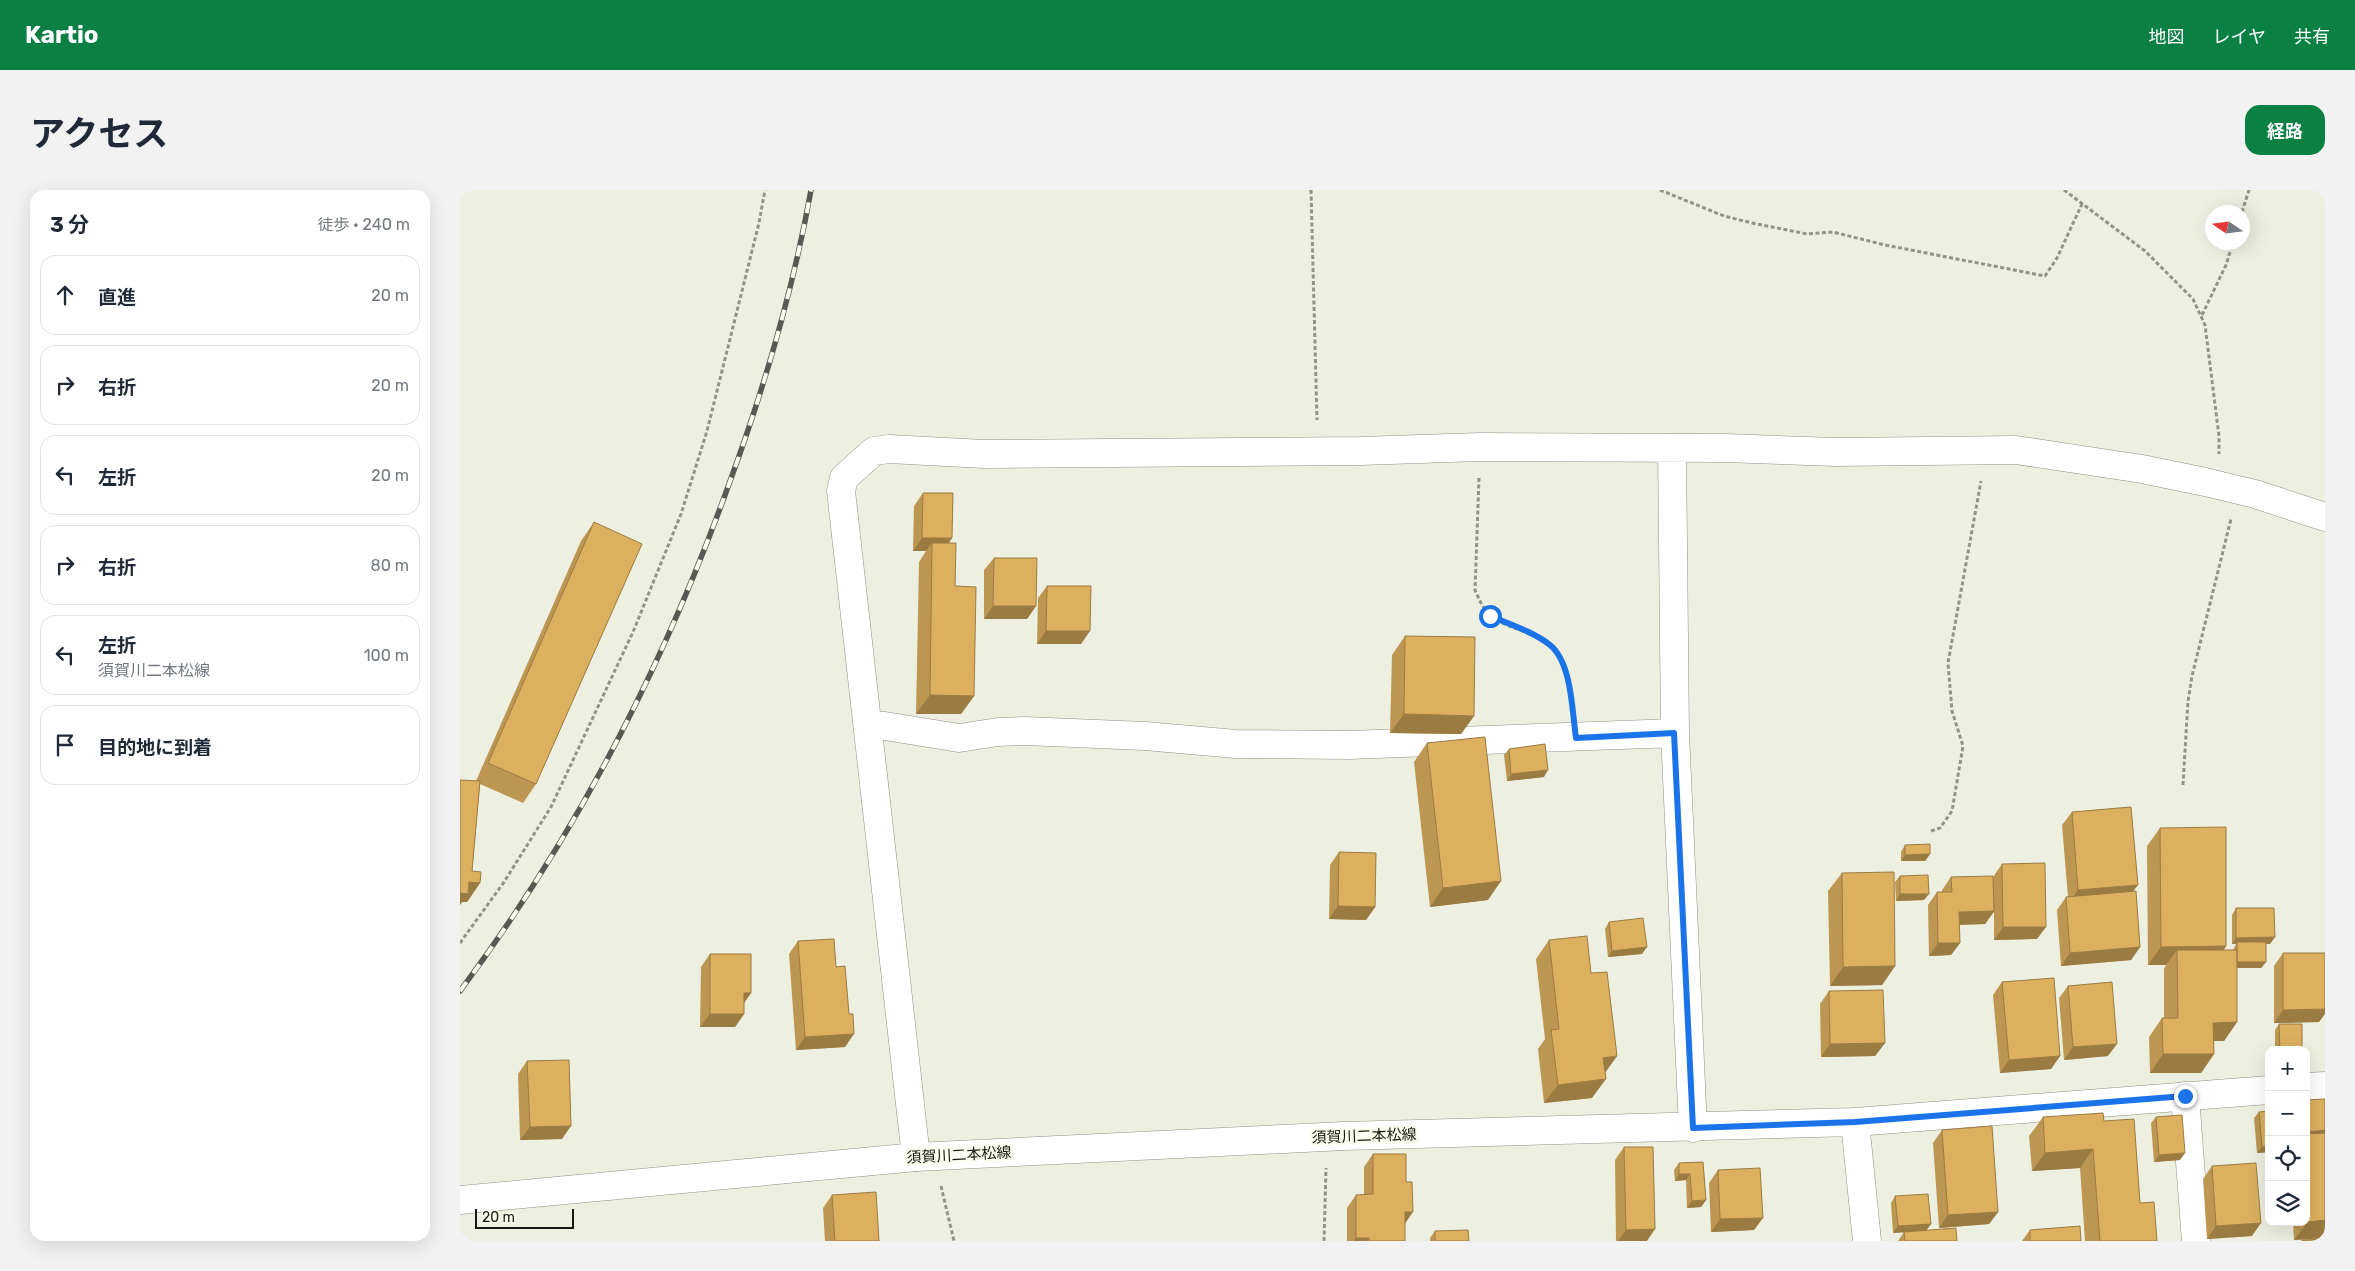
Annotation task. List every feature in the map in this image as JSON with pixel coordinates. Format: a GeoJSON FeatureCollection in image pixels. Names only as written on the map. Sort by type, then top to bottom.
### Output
{"type":"FeatureCollection","features":[{"type":"Feature","properties":{"kind":"street"},"geometry":{"type":"LineString","coordinates":[[924,1157],[868,725],[841,491],[844,478],[874,452],[889,449],[984,454],[1318,451],[1480,447],[1725,448],[1836,452],[2016,450],[2142,469],[2229,487],[2325,517]]}},
{"type":"Feature","properties":{"kind":"street"},"geometry":{"type":"LineString","coordinates":[[1672,448],[1674,733],[1693,1128]]}},
{"type":"Feature","properties":{"kind":"street"},"geometry":{"type":"LineString","coordinates":[[868,725],[959,738],[998,732],[1025,731],[1145,736],[1264,744],[1349,745],[1674,733]]}},
{"type":"Feature","properties":{"kind":"street"},"geometry":{"type":"LineString","coordinates":[[2310,1087],[2325,1086]]}},
{"type":"Feature","properties":{"kind":"street","name":"須賀川二本松線"},"geometry":{"type":"LineString","coordinates":[[460,1200],[924,1157],[1326,1137],[1855,1122],[2265,1090]]}},
{"type":"Feature","properties":{"kind":"street"},"geometry":{"type":"LineString","coordinates":[[2185,1096],[2196,1241]]}},
{"type":"Feature","properties":{"kind":"street"},"geometry":{"type":"LineString","coordinates":[[1855,1122],[1867,1241]]}},
{"type":"Feature","properties":{"kind":"path"},"geometry":{"type":"LineString","coordinates":[[460,943],[504,882],[551,806],[593,722],[652,586],[681,514],[707,431],[759,223],[764,190]]}},
{"type":"Feature","properties":{"kind":"path"},"geometry":{"type":"LineString","coordinates":[[1311,190],[1318,451]]}},
{"type":"Feature","properties":{"kind":"path"},"geometry":{"type":"LineString","coordinates":[[1660,190],[1724,216],[1752,223],[1807,234],[1833,232],[1884,246],[2045,276],[2057,258],[2082,204]]}},
{"type":"Feature","properties":{"kind":"path"},"geometry":{"type":"LineString","coordinates":[[2064,190],[2145,251],[2193,299],[2205,325],[2219,436],[2229,487],[2188,701],[2183,785]]}},
{"type":"Feature","properties":{"kind":"path"},"geometry":{"type":"LineString","coordinates":[[2244,205],[2249,190]]}},
{"type":"Feature","properties":{"kind":"path"},"geometry":{"type":"LineString","coordinates":[[2201,316],[2226,264],[2230,250]]}},
{"type":"Feature","properties":{"kind":"path"},"geometry":{"type":"LineString","coordinates":[[1480,447],[1475,590],[1482,606],[1490,616],[1549,644],[1557,652],[1563,663],[1569,687],[1576,738]]}},
{"type":"Feature","properties":{"kind":"path"},"geometry":{"type":"LineString","coordinates":[[1931,831],[1940,828],[1952,811],[1963,746],[1952,710],[1948,663],[1987,450]]}},
{"type":"Feature","properties":{"kind":"path"},"geometry":{"type":"LineString","coordinates":[[1324,1241],[1326,1137]]}},
{"type":"Feature","properties":{"kind":"path"},"geometry":{"type":"LineString","coordinates":[[924,1157],[954,1241]]}},
{"type":"Feature","properties":{"kind":"building"},"geometry":{"type":"Polygon","coordinates":[[[923,493],[953,493],[952,538],[922,538],[923,493]]]}},
{"type":"Feature","properties":{"kind":"building"},"geometry":{"type":"Polygon","coordinates":[[[594,522],[642,544],[536,784],[488,763],[594,522]]]}},
{"type":"Feature","properties":{"kind":"building"},"geometry":{"type":"Polygon","coordinates":[[[932,543],[956,543],[955,586],[976,587],[974,696],[930,695],[932,543]]]}},
{"type":"Feature","properties":{"kind":"building"},"geometry":{"type":"Polygon","coordinates":[[[994,558],[1037,558],[1036,606],[993,606],[994,558]]]}},
{"type":"Feature","properties":{"kind":"building"},"geometry":{"type":"Polygon","coordinates":[[[1047,586],[1091,586],[1090,631],[1046,631],[1047,586]]]}},
{"type":"Feature","properties":{"kind":"building"},"geometry":{"type":"Polygon","coordinates":[[[1405,636],[1475,637],[1474,716],[1404,714],[1405,636]]]}},
{"type":"Feature","properties":{"kind":"building"},"geometry":{"type":"Polygon","coordinates":[[[1485,737],[1501,881],[1443,888],[1427,743],[1485,737]]]}},
{"type":"Feature","properties":{"kind":"building"},"geometry":{"type":"Polygon","coordinates":[[[1545,744],[1548,770],[1511,774],[1509,749],[1545,744]]]}},
{"type":"Feature","properties":{"kind":"building"},"geometry":{"type":"Polygon","coordinates":[[[460,780],[480,781],[472,871],[481,872],[480,883],[469,882],[468,894],[460,893],[460,780]]]}},
{"type":"Feature","properties":{"kind":"building"},"geometry":{"type":"Polygon","coordinates":[[[2131,807],[2138,885],[2078,890],[2072,812],[2131,807]]]}},
{"type":"Feature","properties":{"kind":"building"},"geometry":{"type":"Polygon","coordinates":[[[2226,827],[2226,946],[2161,947],[2160,828],[2226,827]]]}},
{"type":"Feature","properties":{"kind":"building"},"geometry":{"type":"Polygon","coordinates":[[[1930,844],[1930,854],[1905,855],[1905,845],[1930,844]]]}},
{"type":"Feature","properties":{"kind":"building"},"geometry":{"type":"Polygon","coordinates":[[[1339,852],[1376,853],[1375,907],[1338,906],[1339,852]]]}},
{"type":"Feature","properties":{"kind":"building"},"geometry":{"type":"Polygon","coordinates":[[[2045,863],[2046,927],[2003,927],[2002,864],[2045,863]]]}},
{"type":"Feature","properties":{"kind":"building"},"geometry":{"type":"Polygon","coordinates":[[[1894,872],[1895,966],[1843,967],[1842,873],[1894,872]]]}},
{"type":"Feature","properties":{"kind":"building"},"geometry":{"type":"Polygon","coordinates":[[[1928,875],[1929,894],[1900,894],[1900,876],[1928,875]]]}},
{"type":"Feature","properties":{"kind":"building"},"geometry":{"type":"Polygon","coordinates":[[[1993,876],[1994,911],[1959,912],[1960,943],[1938,943],[1937,892],[1952,892],[1951,877],[1993,876]]]}},
{"type":"Feature","properties":{"kind":"building"},"geometry":{"type":"Polygon","coordinates":[[[2136,891],[2140,947],[2070,953],[2066,897],[2136,891]]]}},
{"type":"Feature","properties":{"kind":"building"},"geometry":{"type":"Polygon","coordinates":[[[2236,908],[2274,908],[2275,937],[2236,938],[2236,908]]]}},
{"type":"Feature","properties":{"kind":"building"},"geometry":{"type":"Polygon","coordinates":[[[1643,918],[1647,947],[1612,951],[1609,922],[1643,918]]]}},
{"type":"Feature","properties":{"kind":"building"},"geometry":{"type":"Polygon","coordinates":[[[1587,936],[1591,973],[1607,972],[1617,1056],[1603,1058],[1606,1079],[1558,1085],[1551,1030],[1559,1029],[1549,940],[1587,936]]]}},
{"type":"Feature","properties":{"kind":"building"},"geometry":{"type":"Polygon","coordinates":[[[834,939],[836,967],[845,966],[849,1014],[853,1014],[854,1034],[805,1037],[798,941],[834,939]]]}},
{"type":"Feature","properties":{"kind":"building"},"geometry":{"type":"Polygon","coordinates":[[[2237,942],[2266,942],[2266,962],[2237,962],[2237,942]]]}},
{"type":"Feature","properties":{"kind":"building"},"geometry":{"type":"Polygon","coordinates":[[[2177,950],[2237,950],[2237,1022],[2213,1023],[2214,1054],[2163,1054],[2162,1018],[2178,1018],[2177,950]]]}},
{"type":"Feature","properties":{"kind":"building"},"geometry":{"type":"Polygon","coordinates":[[[2283,953],[2325,953],[2325,1009],[2283,1010],[2283,953]]]}},
{"type":"Feature","properties":{"kind":"building"},"geometry":{"type":"Polygon","coordinates":[[[710,954],[751,954],[751,993],[744,993],[744,1014],[710,1014],[710,954]]]}},
{"type":"Feature","properties":{"kind":"building"},"geometry":{"type":"Polygon","coordinates":[[[2054,978],[2060,1056],[2009,1060],[2002,982],[2054,978]]]}},
{"type":"Feature","properties":{"kind":"building"},"geometry":{"type":"Polygon","coordinates":[[[2112,982],[2117,1044],[2073,1047],[2068,986],[2112,982]]]}},
{"type":"Feature","properties":{"kind":"building"},"geometry":{"type":"Polygon","coordinates":[[[1883,990],[1885,1043],[1830,1044],[1829,991],[1883,990]]]}},
{"type":"Feature","properties":{"kind":"building"},"geometry":{"type":"Polygon","coordinates":[[[2279,1024],[2302,1024],[2302,1046],[2280,1046],[2279,1024]]]}},
{"type":"Feature","properties":{"kind":"building"},"geometry":{"type":"Polygon","coordinates":[[[569,1060],[571,1126],[530,1127],[527,1061],[569,1060]]]}},
{"type":"Feature","properties":{"kind":"building"},"geometry":{"type":"Polygon","coordinates":[[[2325,1099],[2325,1130],[2310,1132],[2310,1100],[2325,1099]]]}},
{"type":"Feature","properties":{"kind":"building"},"geometry":{"type":"Polygon","coordinates":[[[2265,1111],[2265,1147],[2262,1147],[2259,1112],[2265,1111]]]}},
{"type":"Feature","properties":{"kind":"building"},"geometry":{"type":"Polygon","coordinates":[[[2103,1113],[2104,1121],[2134,1119],[2140,1203],[2154,1202],[2157,1241],[2100,1241],[2093,1149],[2045,1153],[2043,1117],[2103,1113]]]}},
{"type":"Feature","properties":{"kind":"building"},"geometry":{"type":"Polygon","coordinates":[[[2182,1115],[2185,1153],[2159,1155],[2156,1117],[2182,1115]]]}},
{"type":"Feature","properties":{"kind":"building"},"geometry":{"type":"Polygon","coordinates":[[[1992,1126],[1998,1212],[1948,1215],[1942,1130],[1992,1126]]]}},
{"type":"Feature","properties":{"kind":"building"},"geometry":{"type":"Polygon","coordinates":[[[2325,1133],[2325,1220],[2310,1222],[2310,1136],[2310,1134],[2325,1133]]]}},
{"type":"Feature","properties":{"kind":"building"},"geometry":{"type":"Polygon","coordinates":[[[1624,1147],[1653,1147],[1655,1229],[1626,1230],[1624,1147]]]}},
{"type":"Feature","properties":{"kind":"building"},"geometry":{"type":"Polygon","coordinates":[[[1373,1154],[1406,1154],[1406,1182],[1412,1182],[1413,1212],[1405,1212],[1405,1241],[1369,1241],[1369,1238],[1356,1238],[1356,1195],[1373,1194],[1373,1154]]]}},
{"type":"Feature","properties":{"kind":"building"},"geometry":{"type":"Polygon","coordinates":[[[1703,1162],[1706,1200],[1692,1201],[1690,1174],[1679,1174],[1679,1163],[1703,1162]]]}},
{"type":"Feature","properties":{"kind":"building"},"geometry":{"type":"Polygon","coordinates":[[[2256,1163],[2261,1223],[2216,1226],[2212,1166],[2256,1163]]]}},
{"type":"Feature","properties":{"kind":"building"},"geometry":{"type":"Polygon","coordinates":[[[1760,1168],[1763,1218],[1720,1219],[1718,1170],[1760,1168]]]}},
{"type":"Feature","properties":{"kind":"building"},"geometry":{"type":"Polygon","coordinates":[[[876,1192],[879,1241],[835,1241],[832,1195],[876,1192]]]}},
{"type":"Feature","properties":{"kind":"building"},"geometry":{"type":"Polygon","coordinates":[[[1928,1194],[1931,1224],[1898,1226],[1895,1196],[1928,1194]]]}},
{"type":"Feature","properties":{"kind":"building"},"geometry":{"type":"Polygon","coordinates":[[[2080,1226],[2081,1241],[2030,1241],[2030,1230],[2080,1226]]]}},
{"type":"Feature","properties":{"kind":"building"},"geometry":{"type":"Polygon","coordinates":[[[1956,1228],[1957,1241],[1905,1241],[1904,1232],[1956,1228]]]}},
{"type":"Feature","properties":{"kind":"building"},"geometry":{"type":"Polygon","coordinates":[[[1468,1230],[1469,1241],[1435,1241],[1435,1231],[1468,1230]]]}},
{"type":"Feature","properties":{"kind":"building"},"geometry":{"type":"Polygon","coordinates":[[[2325,1239],[2325,1241],[2302,1241],[2302,1240],[2325,1239]]]}},
{"type":"Feature","properties":{"kind":"railway"},"geometry":{"type":"LineString","coordinates":[[460,991],[542,872],[579,810],[614,747],[676,618],[729,484],[766,376],[796,265],[811,190]]}},
{"type":"Feature","properties":{"kind":"route"},"geometry":{"type":"LineString","coordinates":[[1490,616],[1549,644],[1557,652],[1563,663],[1569,687],[1576,738],[1638,733],[1674,733],[1683,880],[1693,1128],[1855,1122],[2185,1096]]}}]}
